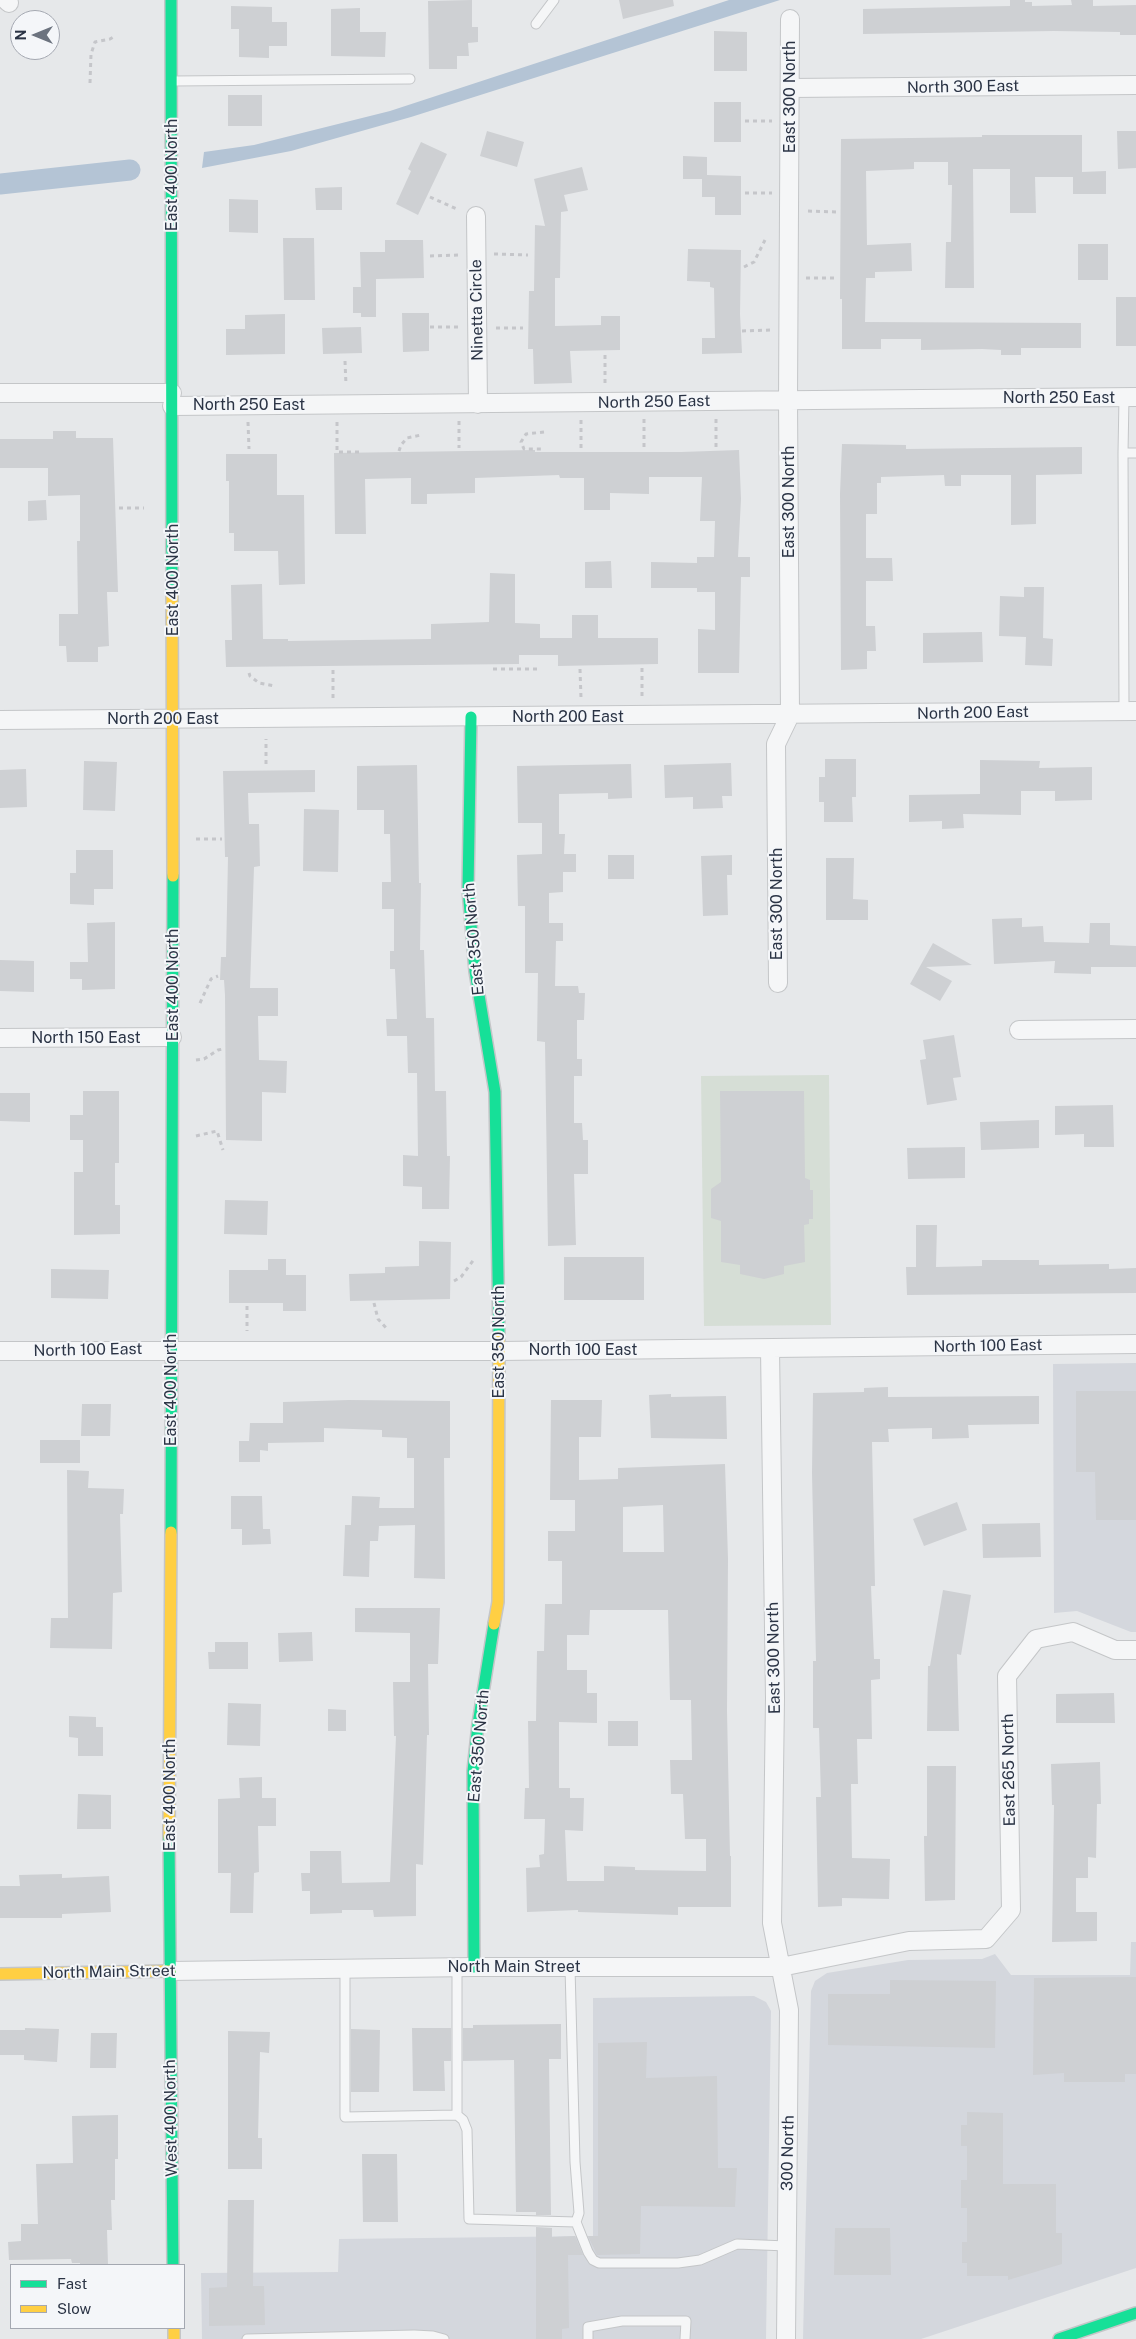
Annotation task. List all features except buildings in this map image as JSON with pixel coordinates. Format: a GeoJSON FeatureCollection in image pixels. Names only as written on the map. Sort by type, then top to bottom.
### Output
{"type":"FeatureCollection","features":[{"type":"Feature","properties":{"kind":"main road","name":"East 400 North"},"geometry":{"type":"LineString","coordinates":[[170,1971],[173,719],[171,0]]}},
{"type":"Feature","properties":{"kind":"main road","name":"East 350 North"},"geometry":{"type":"LineString","coordinates":[[465,1967],[473,1771],[481,1704],[498,1602],[499,1351],[495,1092],[475,971],[468,889],[471,718]]}},
{"type":"Feature","properties":{"kind":"main road","name":"North Main Street"},"geometry":{"type":"LineString","coordinates":[[0,1974],[170,1971]]}},
{"type":"Feature","properties":{"kind":"main road","name":"West 400 North"},"geometry":{"type":"LineString","coordinates":[[170,1971],[173,2264]]}},
{"type":"Feature","properties":{"kind":"main road"},"geometry":{"type":"LineString","coordinates":[[1059,2339],[1136,2314]]}},
{"type":"Feature","properties":{"kind":"street","name":"East 300 North"},"geometry":{"type":"LineString","coordinates":[[778,983],[776,744],[790,715],[788,330],[790,19]]}},
{"type":"Feature","properties":{"kind":"street","name":"North 300 East"},"geometry":{"type":"LineString","coordinates":[[790,88],[1136,85]]}},
{"type":"Feature","properties":{"kind":"street","name":"Ninetta Circle"},"geometry":{"type":"LineString","coordinates":[[476,216],[478,404]]}},
{"type":"Feature","properties":{"kind":"street","name":"North 250 East"},"geometry":{"type":"LineString","coordinates":[[0,393],[172,399],[248,405],[1130,397]]}},
{"type":"Feature","properties":{"kind":"street","name":"North 200 East"},"geometry":{"type":"LineString","coordinates":[[0,720],[471,718],[1130,711]]}},
{"type":"Feature","properties":{"kind":"street"},"geometry":{"type":"LineString","coordinates":[[1019,1030],[1136,1029]]}},
{"type":"Feature","properties":{"kind":"street","name":"North 150 East"},"geometry":{"type":"LineString","coordinates":[[0,1038],[172,1037]]}},
{"type":"Feature","properties":{"kind":"street","name":"North 100 East"},"geometry":{"type":"LineString","coordinates":[[0,1351],[499,1351],[1136,1344]]}},
{"type":"Feature","properties":{"kind":"street","name":"East 300 North"},"geometry":{"type":"LineString","coordinates":[[770,1349],[775,1698],[772,1923],[781,1967]]}},
{"type":"Feature","properties":{"kind":"street","name":"East 265 North"},"geometry":{"type":"LineString","coordinates":[[1012,1910],[1007,1676],[1036,1639],[1073,1632],[1115,1650],[1136,1650]]}},
{"type":"Feature","properties":{"kind":"street","name":"North Main Street"},"geometry":{"type":"LineString","coordinates":[[170,1971],[465,1967],[781,1967],[909,1941],[986,1939],[1012,1910]]}},
{"type":"Feature","properties":{"kind":"street","name":"300 North"},"geometry":{"type":"LineString","coordinates":[[781,1967],[789,2010],[786,2339]]}},
{"type":"Feature","properties":{"kind":"lane"},"geometry":{"type":"LineString","coordinates":[[536,24],[554,0]]}},
{"type":"Feature","properties":{"kind":"lane"},"geometry":{"type":"LineString","coordinates":[[171,81],[410,79]]}},
{"type":"Feature","properties":{"kind":"lane"},"geometry":{"type":"LineString","coordinates":[[1130,397],[1123,453],[1130,711]]}},
{"type":"Feature","properties":{"kind":"lane"},"geometry":{"type":"LineString","coordinates":[[1123,453],[1136,453]]}},
{"type":"Feature","properties":{"kind":"lane"},"geometry":{"type":"LineString","coordinates":[[457,2116],[465,1967]]}},
{"type":"Feature","properties":{"kind":"lane"},"geometry":{"type":"LineString","coordinates":[[570,1967],[575,2162],[579,2213],[576,2222],[593,2260],[599,2263],[678,2263],[700,2260],[737,2244],[787,2246]]}},
{"type":"Feature","properties":{"kind":"lane"},"geometry":{"type":"LineString","coordinates":[[345,1969],[345,2117],[457,2116],[464,2120],[466,2130],[469,2219],[576,2222]]}},
{"type":"Feature","properties":{"kind":"lane"},"geometry":{"type":"LineString","coordinates":[[588,2339],[588,2327],[622,2321],[686,2321],[685,2339]]}},
{"type":"Feature","properties":{"kind":"lane"},"geometry":{"type":"LineString","coordinates":[[247,2339],[433,2336],[444,2339]]}},
{"type":"Feature","properties":{"kind":"path"},"geometry":{"type":"LineString","coordinates":[[90,83],[91,54],[95,42],[115,36]]}},
{"type":"Feature","properties":{"kind":"path"},"geometry":{"type":"LineString","coordinates":[[745,121],[790,121]]}},
{"type":"Feature","properties":{"kind":"path"},"geometry":{"type":"LineString","coordinates":[[745,193],[789,193]]}},
{"type":"Feature","properties":{"kind":"path"},"geometry":{"type":"LineString","coordinates":[[430,197],[476,216]]}},
{"type":"Feature","properties":{"kind":"path"},"geometry":{"type":"LineString","coordinates":[[789,211],[838,212]]}},
{"type":"Feature","properties":{"kind":"path"},"geometry":{"type":"LineString","coordinates":[[744,267],[754,262],[765,240]]}},
{"type":"Feature","properties":{"kind":"path"},"geometry":{"type":"LineString","coordinates":[[430,256],[476,254],[528,255]]}},
{"type":"Feature","properties":{"kind":"path"},"geometry":{"type":"LineString","coordinates":[[789,278],[838,278]]}},
{"type":"Feature","properties":{"kind":"path"},"geometry":{"type":"LineString","coordinates":[[430,327],[523,328]]}},
{"type":"Feature","properties":{"kind":"path"},"geometry":{"type":"LineString","coordinates":[[742,330],[788,330]]}},
{"type":"Feature","properties":{"kind":"path"},"geometry":{"type":"LineString","coordinates":[[605,356],[605,402]]}},
{"type":"Feature","properties":{"kind":"path"},"geometry":{"type":"LineString","coordinates":[[345,361],[337,452],[361,452]]}},
{"type":"Feature","properties":{"kind":"path"},"geometry":{"type":"LineString","coordinates":[[716,401],[716,448]]}},
{"type":"Feature","properties":{"kind":"path"},"geometry":{"type":"LineString","coordinates":[[581,402],[581,449]]}},
{"type":"Feature","properties":{"kind":"path"},"geometry":{"type":"LineString","coordinates":[[644,402],[644,449]]}},
{"type":"Feature","properties":{"kind":"path"},"geometry":{"type":"LineString","coordinates":[[459,404],[459,448]]}},
{"type":"Feature","properties":{"kind":"path"},"geometry":{"type":"LineString","coordinates":[[248,405],[249,449]]}},
{"type":"Feature","properties":{"kind":"path"},"geometry":{"type":"LineString","coordinates":[[544,432],[526,434],[521,445],[524,449],[544,449]]}},
{"type":"Feature","properties":{"kind":"path"},"geometry":{"type":"LineString","coordinates":[[399,451],[401,444],[407,438],[421,434]]}},
{"type":"Feature","properties":{"kind":"path"},"geometry":{"type":"LineString","coordinates":[[119,508],[144,508]]}},
{"type":"Feature","properties":{"kind":"path"},"geometry":{"type":"LineString","coordinates":[[642,668],[643,716]]}},
{"type":"Feature","properties":{"kind":"path"},"geometry":{"type":"LineString","coordinates":[[493,669],[538,669]]}},
{"type":"Feature","properties":{"kind":"path"},"geometry":{"type":"LineString","coordinates":[[580,669],[582,716]]}},
{"type":"Feature","properties":{"kind":"path"},"geometry":{"type":"LineString","coordinates":[[333,670],[333,718]]}},
{"type":"Feature","properties":{"kind":"path"},"geometry":{"type":"LineString","coordinates":[[249,673],[259,683],[275,686]]}},
{"type":"Feature","properties":{"kind":"path"},"geometry":{"type":"LineString","coordinates":[[266,739],[266,764]]}},
{"type":"Feature","properties":{"kind":"path"},"geometry":{"type":"LineString","coordinates":[[196,839],[222,839]]}},
{"type":"Feature","properties":{"kind":"path"},"geometry":{"type":"LineString","coordinates":[[200,1003],[211,979],[218,976]]}},
{"type":"Feature","properties":{"kind":"path"},"geometry":{"type":"LineString","coordinates":[[196,1060],[204,1059],[223,1048]]}},
{"type":"Feature","properties":{"kind":"path"},"geometry":{"type":"LineString","coordinates":[[196,1136],[217,1131],[223,1150]]}},
{"type":"Feature","properties":{"kind":"path"},"geometry":{"type":"LineString","coordinates":[[454,1281],[461,1277],[477,1254]]}},
{"type":"Feature","properties":{"kind":"path"},"geometry":{"type":"LineString","coordinates":[[374,1303],[378,1319],[388,1330]]}},
{"type":"Feature","properties":{"kind":"path"},"geometry":{"type":"LineString","coordinates":[[247,1306],[247,1331]]}},
{"type":"Feature","properties":{"kind":"shaded area"},"geometry":{"type":"Polygon","coordinates":[[[829,1075],[831,1325],[704,1326],[701,1076],[829,1075]]]}},
{"type":"Feature","properties":{"kind":"shaded area"},"geometry":{"type":"Polygon","coordinates":[[[1136,1363],[1136,1632],[1131,1632],[1077,1611],[1054,1613],[1053,1364],[1136,1363]]]}},
{"type":"Feature","properties":{"kind":"shaded area"},"geometry":{"type":"Polygon","coordinates":[[[1131,1942],[1136,1942],[1136,2268],[921,2339],[803,2339],[811,1991],[815,1981],[827,1973],[908,1960],[982,1959],[995,1954],[1011,1975],[1130,1975],[1131,1942]]]}},
{"type":"Feature","properties":{"kind":"shaded area"},"geometry":{"type":"Polygon","coordinates":[[[754,1996],[766,2002],[771,2011],[766,2339],[202,2339],[201,2273],[338,2272],[339,2239],[593,2236],[593,1998],[754,1996]]]}},
{"type":"Feature","properties":{"kind":"water"},"geometry":{"type":"Polygon","coordinates":[[[729,0],[780,0],[411,117],[291,151],[202,168],[204,152],[254,145],[390,111],[729,0]]]}},
{"type":"Feature","properties":{"kind":"waterway"},"geometry":{"type":"LineString","coordinates":[[0,184],[130,170]]}},
{"type":"Feature","properties":{"kind":"traffic: fast"},"geometry":{"type":"LineString","coordinates":[[171,0],[172,593]]}},
{"type":"Feature","properties":{"kind":"traffic: fast"},"geometry":{"type":"LineString","coordinates":[[471,717],[468,889],[475,971],[495,1092],[499,1336]]}},
{"type":"Feature","properties":{"kind":"traffic: fast"},"geometry":{"type":"LineString","coordinates":[[171,1532],[173,876]]}},
{"type":"Feature","properties":{"kind":"traffic: fast"},"geometry":{"type":"LineString","coordinates":[[474,1967],[473,1771],[478,1724],[494,1624]]}},
{"type":"Feature","properties":{"kind":"traffic: fast"},"geometry":{"type":"LineString","coordinates":[[169,1837],[173,2264]]}},
{"type":"Feature","properties":{"kind":"traffic: fast"},"geometry":{"type":"LineString","coordinates":[[1059,2339],[1136,2313]]}},
{"type":"Feature","properties":{"kind":"traffic: slow"},"geometry":{"type":"LineString","coordinates":[[172,593],[173,876]]}},
{"type":"Feature","properties":{"kind":"traffic: slow"},"geometry":{"type":"LineString","coordinates":[[494,1624],[498,1602],[499,1336]]}},
{"type":"Feature","properties":{"kind":"traffic: slow"},"geometry":{"type":"LineString","coordinates":[[169,1837],[171,1532]]}},
{"type":"Feature","properties":{"kind":"traffic: slow"},"geometry":{"type":"LineString","coordinates":[[0,1974],[170,1971]]}},
{"type":"Feature","properties":{"kind":"traffic: slow"},"geometry":{"type":"LineString","coordinates":[[174,2329],[174,2339]]}}]}
